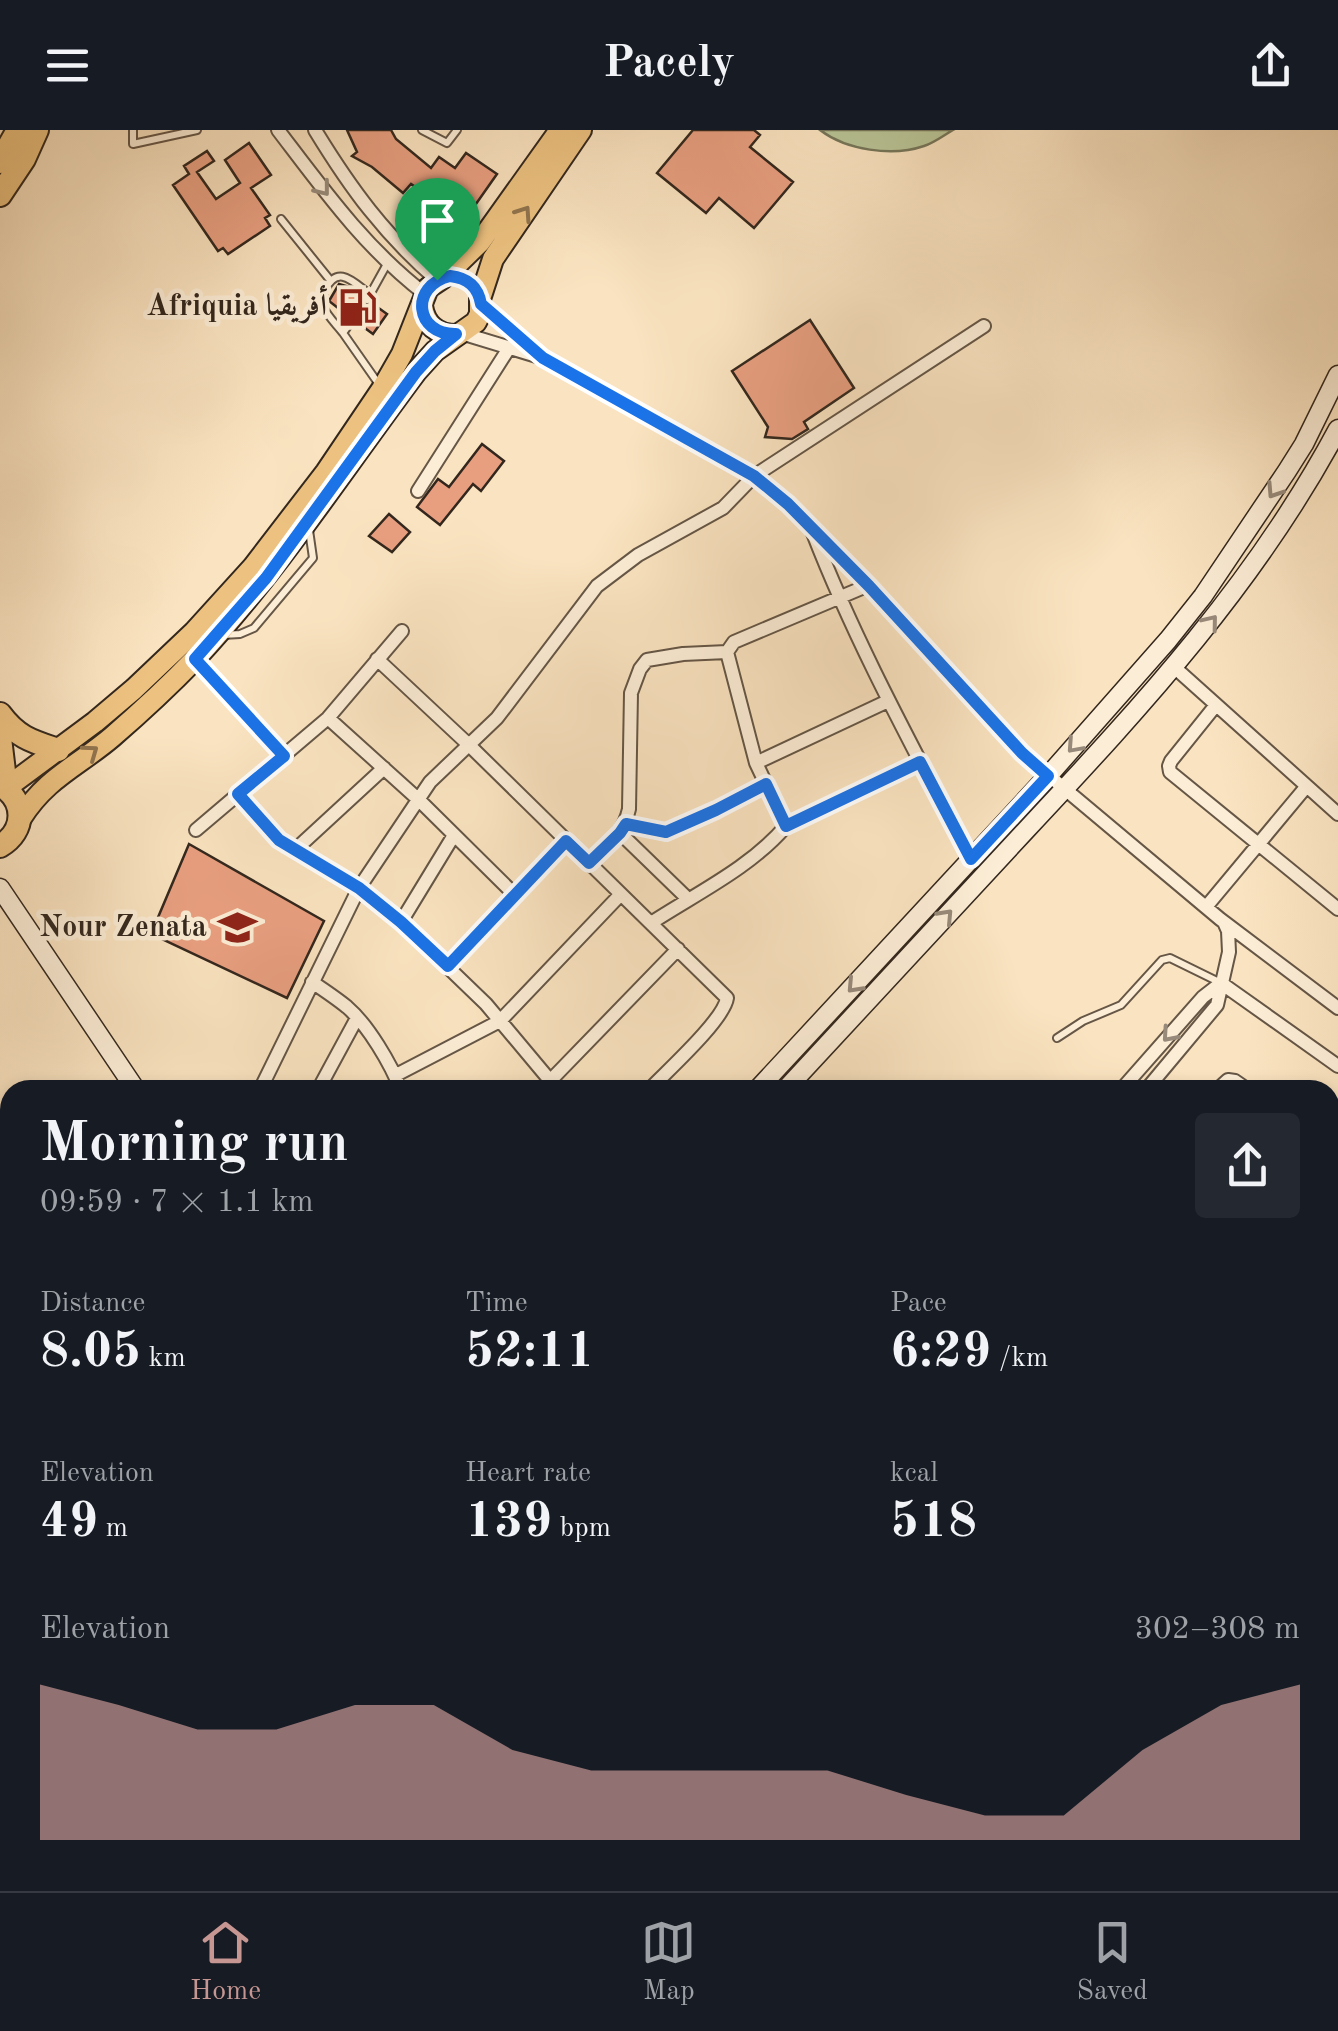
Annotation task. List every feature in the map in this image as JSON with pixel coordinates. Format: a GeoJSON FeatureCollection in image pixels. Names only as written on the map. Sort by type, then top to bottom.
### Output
{"type":"FeatureCollection","features":[{"type":"Feature","properties":{"kind":"highway"},"geometry":{"type":"LineString","coordinates":[[0,162],[18,130]]}},
{"type":"Feature","properties":{"kind":"highway"},"geometry":{"type":"LineString","coordinates":[[0,195],[24,160],[37,130]]}},
{"type":"Feature","properties":{"kind":"highway"},"geometry":{"type":"LineString","coordinates":[[0,714],[15,732],[58,750]]}},
{"type":"Feature","properties":{"kind":"highway"},"geometry":{"type":"LineString","coordinates":[[0,738],[3,786],[20,806],[21,818],[14,836],[0,846]]}},
{"type":"Feature","properties":{"kind":"main road"},"geometry":{"type":"LineString","coordinates":[[3,786],[58,750],[134,689],[253,567],[326,472],[382,389],[432,289],[486,233],[560,130]]}},
{"type":"Feature","properties":{"kind":"main road"},"geometry":{"type":"LineString","coordinates":[[21,818],[47,784],[109,740],[195,659],[266,578],[416,372],[435,351],[476,322],[498,251],[581,130]]}},
{"type":"Feature","properties":{"kind":"main road"},"geometry":{"type":"LineString","coordinates":[[432,289],[464,279],[474,287],[481,302]]}},
{"type":"Feature","properties":{"kind":"main road"},"geometry":{"type":"LineString","coordinates":[[432,289],[425,318],[444,334],[459,334]]}},
{"type":"Feature","properties":{"kind":"street"},"geometry":{"type":"LineString","coordinates":[[278,130],[349,222],[388,262],[432,289]]}},
{"type":"Feature","properties":{"kind":"street"},"geometry":{"type":"LineString","coordinates":[[315,130],[359,199],[432,289]]}},
{"type":"Feature","properties":{"kind":"street"},"geometry":{"type":"LineString","coordinates":[[481,302],[543,358]]}},
{"type":"Feature","properties":{"kind":"street"},"geometry":{"type":"LineString","coordinates":[[265,1080],[359,888],[430,782],[497,718],[597,586],[638,555],[723,508],[754,476],[984,326]]}},
{"type":"Feature","properties":{"kind":"street"},"geometry":{"type":"LineString","coordinates":[[459,334],[543,358],[754,476],[869,586],[1022,753],[1224,922],[1338,1008]]}},
{"type":"Feature","properties":{"kind":"street"},"geometry":{"type":"LineString","coordinates":[[418,491],[509,348]]}},
{"type":"Feature","properties":{"kind":"street"},"geometry":{"type":"LineString","coordinates":[[766,1080],[1144,669],[1203,596],[1304,444],[1338,375]]}},
{"type":"Feature","properties":{"kind":"street"},"geometry":{"type":"LineString","coordinates":[[794,1080],[1064,790],[1215,618],[1307,485],[1338,429]]}},
{"type":"Feature","properties":{"kind":"street"},"geometry":{"type":"LineString","coordinates":[[1304,444],[1324,455]]}},
{"type":"Feature","properties":{"kind":"street"},"geometry":{"type":"LineString","coordinates":[[811,527],[839,600],[971,859]]}},
{"type":"Feature","properties":{"kind":"street"},"geometry":{"type":"LineString","coordinates":[[786,826],[756,763],[727,652],[734,642],[869,586]]}},
{"type":"Feature","properties":{"kind":"street"},"geometry":{"type":"LineString","coordinates":[[196,830],[328,718],[402,631]]}},
{"type":"Feature","properties":{"kind":"street"},"geometry":{"type":"LineString","coordinates":[[589,863],[623,828],[629,809],[632,693],[640,669],[647,660],[727,652]]}},
{"type":"Feature","properties":{"kind":"street"},"geometry":{"type":"LineString","coordinates":[[195,659],[284,756]]}},
{"type":"Feature","properties":{"kind":"street"},"geometry":{"type":"LineString","coordinates":[[377,659],[727,998],[715,1022],[659,1080]]}},
{"type":"Feature","properties":{"kind":"street"},"geometry":{"type":"LineString","coordinates":[[1174,666],[1338,814]]}},
{"type":"Feature","properties":{"kind":"street"},"geometry":{"type":"LineString","coordinates":[[756,763],[888,700]]}},
{"type":"Feature","properties":{"kind":"street"},"geometry":{"type":"LineString","coordinates":[[1216,705],[1171,761],[1170,772],[1338,909]]}},
{"type":"Feature","properties":{"kind":"street"},"geometry":{"type":"LineString","coordinates":[[328,718],[515,895]]}},
{"type":"Feature","properties":{"kind":"street"},"geometry":{"type":"LineString","coordinates":[[651,923],[748,861],[786,826],[920,762]]}},
{"type":"Feature","properties":{"kind":"street"},"geometry":{"type":"LineString","coordinates":[[295,850],[384,768]]}},
{"type":"Feature","properties":{"kind":"street"},"geometry":{"type":"LineString","coordinates":[[623,828],[666,832],[766,784]]}},
{"type":"Feature","properties":{"kind":"street"},"geometry":{"type":"LineString","coordinates":[[1206,907],[1306,786]]}},
{"type":"Feature","properties":{"kind":"street"},"geometry":{"type":"LineString","coordinates":[[238,794],[279,840],[359,888],[401,922],[500,1021],[550,1080]]}},
{"type":"Feature","properties":{"kind":"street"},"geometry":{"type":"LineString","coordinates":[[623,828],[688,899]]}},
{"type":"Feature","properties":{"kind":"street"},"geometry":{"type":"LineString","coordinates":[[401,922],[454,834]]}},
{"type":"Feature","properties":{"kind":"street"},"geometry":{"type":"LineString","coordinates":[[448,966],[566,841]]}},
{"type":"Feature","properties":{"kind":"street"},"geometry":{"type":"LineString","coordinates":[[0,888],[129,1080]]}},
{"type":"Feature","properties":{"kind":"street"},"geometry":{"type":"LineString","coordinates":[[396,1076],[500,1021],[621,894]]}},
{"type":"Feature","properties":{"kind":"street"},"geometry":{"type":"LineString","coordinates":[[1154,1080],[1217,1006],[1229,952],[1224,922]]}},
{"type":"Feature","properties":{"kind":"street"},"geometry":{"type":"LineString","coordinates":[[559,1080],[678,949]]}},
{"type":"Feature","properties":{"kind":"street"},"geometry":{"type":"LineString","coordinates":[[312,982],[348,1007],[397,1080]]}},
{"type":"Feature","properties":{"kind":"street"},"geometry":{"type":"LineString","coordinates":[[1221,983],[1338,1066]]}},
{"type":"Feature","properties":{"kind":"street"},"geometry":{"type":"LineString","coordinates":[[1130,1080],[1203,997],[1221,983]]}},
{"type":"Feature","properties":{"kind":"street"},"geometry":{"type":"LineString","coordinates":[[323,1080],[357,1018]]}},
{"type":"Feature","properties":{"kind":"lane"},"geometry":{"type":"LineString","coordinates":[[133,130],[133,144],[197,130]]}},
{"type":"Feature","properties":{"kind":"lane"},"geometry":{"type":"LineString","coordinates":[[422,130],[447,143],[457,130]]}},
{"type":"Feature","properties":{"kind":"lane"},"geometry":{"type":"LineString","coordinates":[[281,219],[330,280]]}},
{"type":"Feature","properties":{"kind":"lane"},"geometry":{"type":"LineString","coordinates":[[382,389],[322,302],[330,280],[336,276],[343,276],[369,297],[388,262]]}},
{"type":"Feature","properties":{"kind":"lane"},"geometry":{"type":"LineString","coordinates":[[343,333],[353,319]]}},
{"type":"Feature","properties":{"kind":"lane"},"geometry":{"type":"LineString","coordinates":[[1057,1038],[1121,1005],[1162,960],[1170,958],[1221,983]]}},
{"type":"Feature","properties":{"kind":"green space"},"geometry":{"type":"Polygon","coordinates":[[[820,130],[953,130],[924,146],[884,151],[856,147],[820,130]]]}},
{"type":"Feature","properties":{"kind":"building"},"geometry":{"type":"Polygon","coordinates":[[[347,130],[391,130],[396,139],[431,168],[439,157],[455,168],[466,153],[497,174],[464,221],[411,184],[403,193],[352,156],[357,152],[347,130]]]}},
{"type":"Feature","properties":{"kind":"building"},"geometry":{"type":"Polygon","coordinates":[[[693,130],[754,130],[760,135],[750,147],[793,182],[754,228],[719,198],[706,213],[657,173],[693,130]]]}},
{"type":"Feature","properties":{"kind":"building"},"geometry":{"type":"Polygon","coordinates":[[[249,143],[271,175],[251,188],[270,215],[265,218],[270,226],[228,254],[223,248],[218,251],[173,185],[189,174],[184,166],[207,151],[214,161],[197,172],[216,199],[240,183],[225,160],[249,143]]]}},
{"type":"Feature","properties":{"kind":"building","name":"Afriquia أفريقيا"},"geometry":{"type":"Polygon","coordinates":[[[339,284],[361,296],[363,305],[373,304],[387,314],[373,334],[358,323],[358,314],[347,315],[329,301],[339,284]]]}},
{"type":"Feature","properties":{"kind":"building"},"geometry":{"type":"Polygon","coordinates":[[[810,320],[854,388],[804,422],[808,429],[792,439],[765,437],[768,427],[732,371],[810,320]]]}},
{"type":"Feature","properties":{"kind":"building"},"geometry":{"type":"Polygon","coordinates":[[[482,444],[504,461],[481,491],[473,484],[440,525],[417,507],[438,479],[449,487],[482,444]]]}},
{"type":"Feature","properties":{"kind":"building"},"geometry":{"type":"Polygon","coordinates":[[[389,514],[410,532],[392,552],[369,536],[389,514]]]}},
{"type":"Feature","properties":{"kind":"building","name":"Nour Zenata"},"geometry":{"type":"Polygon","coordinates":[[[189,844],[324,921],[287,998],[151,934],[189,844]]]}},
{"type":"Feature","properties":{"kind":"place","name":"Afriquia أفريقيا"},"geometry":{"type":"Point","coordinates":[357,307]}},
{"type":"Feature","properties":{"kind":"place","name":"Nour Zenata"},"geometry":{"type":"Point","coordinates":[237,928]}},
{"type":"Feature","properties":{"kind":"route"},"geometry":{"type":"LineString","coordinates":[[450,276],[469,282],[478,292],[481,304],[543,358],[754,476],[842,558],[1022,753],[1048,776],[971,859],[920,762],[786,826],[766,784],[666,832],[626,824],[589,863],[566,841],[448,966],[359,888],[279,840],[238,794],[284,756],[195,659],[266,578],[416,372],[456,334],[438,332],[425,318],[423,300],[437,280],[450,276]]}}]}
